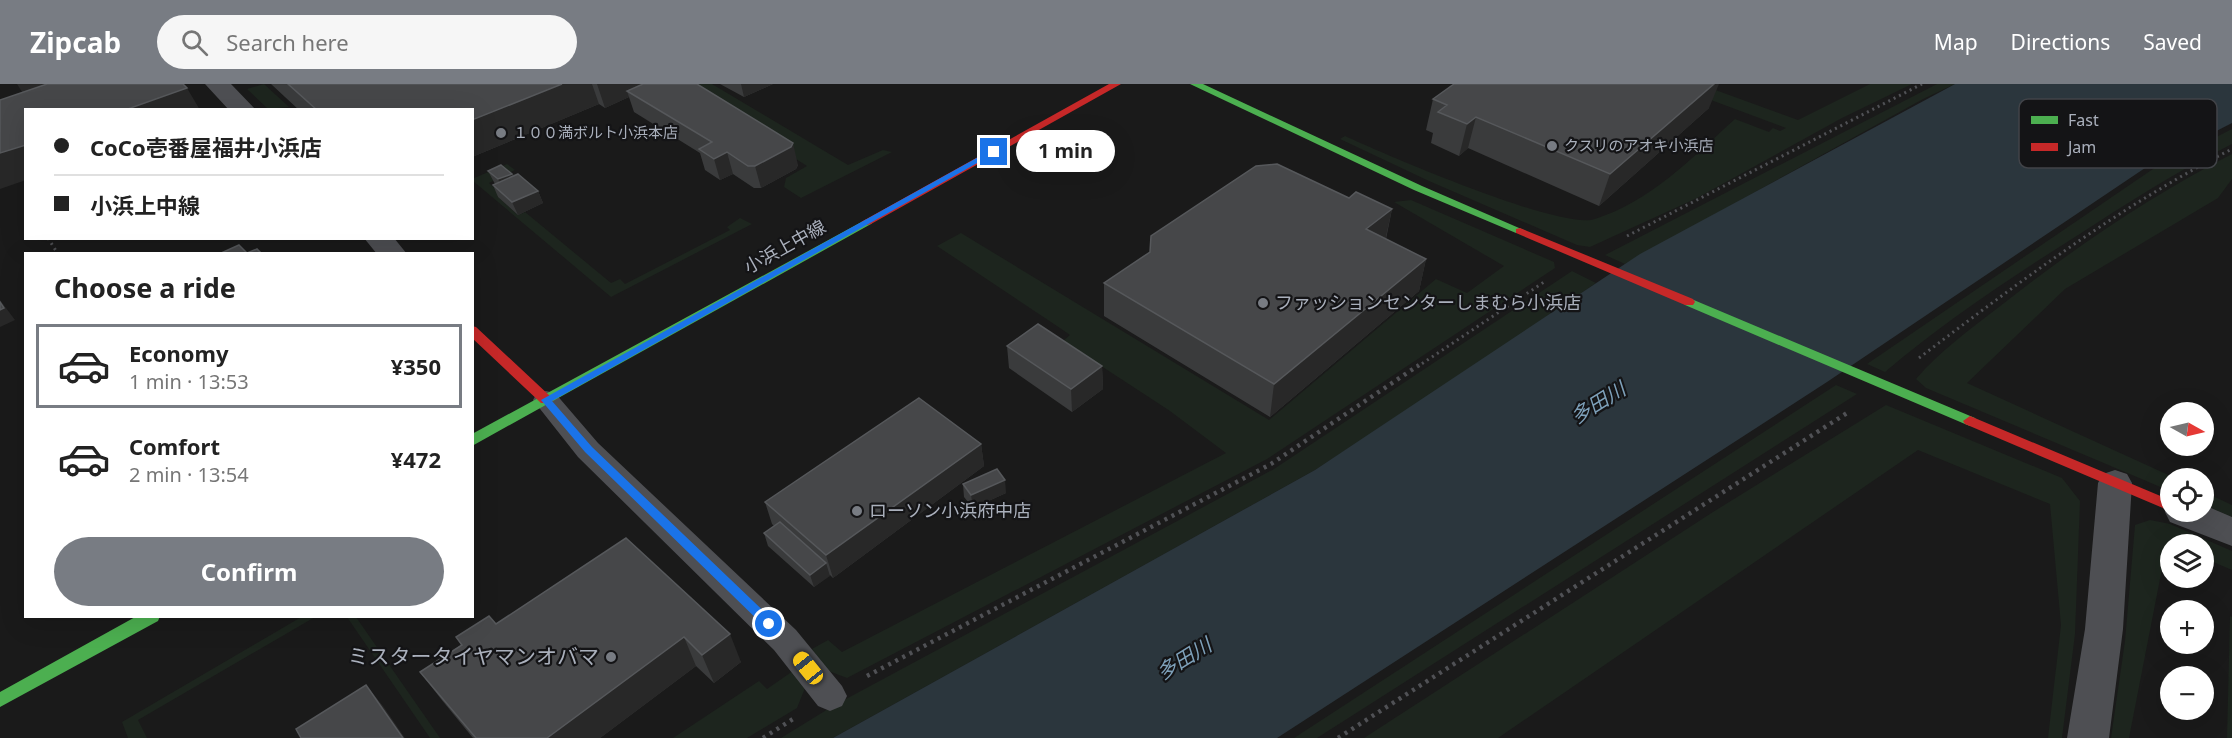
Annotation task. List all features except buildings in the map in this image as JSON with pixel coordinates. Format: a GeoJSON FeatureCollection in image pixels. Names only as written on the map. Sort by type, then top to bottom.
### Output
{"type":"FeatureCollection","features":[{"type":"Feature","properties":{"kind":"street"},"geometry":{"type":"LineString","coordinates":[[217,84],[242,108]]}},
{"type":"Feature","properties":{"kind":"street","name":"小浜上中線"},"geometry":{"type":"LineString","coordinates":[[474,440],[1116,84]]}},
{"type":"Feature","properties":{"kind":"street"},"geometry":{"type":"LineString","coordinates":[[1195,84],[1418,188],[1586,261],[2160,502]]}},
{"type":"Feature","properties":{"kind":"street"},"geometry":{"type":"LineString","coordinates":[[380,240],[391,252]]}},
{"type":"Feature","properties":{"kind":"street"},"geometry":{"type":"LineString","coordinates":[[474,332],[546,400]]}},
{"type":"Feature","properties":{"kind":"street"},"geometry":{"type":"LineString","coordinates":[[2088,738],[2104,629],[2115,483]]}},
{"type":"Feature","properties":{"kind":"street"},"geometry":{"type":"LineString","coordinates":[[2208,522],[2232,532]]}},
{"type":"Feature","properties":{"kind":"street"},"geometry":{"type":"LineString","coordinates":[[0,700],[148,618]]}},
{"type":"Feature","properties":{"kind":"lane"},"geometry":{"type":"LineString","coordinates":[[546,400],[588,450],[785,640],[830,696]]}},
{"type":"Feature","properties":{"kind":"path"},"geometry":{"type":"LineString","coordinates":[[763,738],[830,696],[1271,464],[1586,261],[1701,201],[1847,120],[1922,84]]}},
{"type":"Feature","properties":{"kind":"path"},"geometry":{"type":"LineString","coordinates":[[2217,157],[2232,149]]}},
{"type":"Feature","properties":{"kind":"path"},"geometry":{"type":"LineString","coordinates":[[1338,738],[1888,387],[1925,352],[2040,265],[2195,168]]}},
{"type":"Feature","properties":{"kind":"shaded area"},"geometry":{"type":"Polygon","coordinates":[[[264,84],[289,107],[267,108],[247,89],[264,84]]]}},
{"type":"Feature","properties":{"kind":"shaded area"},"geometry":{"type":"Polygon","coordinates":[[[679,84],[712,84],[848,165],[883,150],[892,152],[801,198],[784,187],[786,178],[807,166],[679,84]]]}},
{"type":"Feature","properties":{"kind":"shaded area"},"geometry":{"type":"Polygon","coordinates":[[[1668,84],[1699,84],[1798,120],[1870,84],[1912,84],[1842,118],[1697,198],[1590,247],[1577,245],[1429,181],[1340,139],[1345,136],[1472,189],[1512,203],[1576,220],[1595,219],[1653,190],[1687,163],[1735,119],[1769,132],[1773,128],[1780,131],[1786,128],[1668,84]]]}},
{"type":"Feature","properties":{"kind":"shaded area"},"geometry":{"type":"Polygon","coordinates":[[[1937,84],[1955,84],[1923,99],[1625,264],[1605,255],[1937,84]]]}},
{"type":"Feature","properties":{"kind":"shaded area"},"geometry":{"type":"Polygon","coordinates":[[[2232,129],[2232,144],[2217,152],[2217,137],[2232,129]]]}},
{"type":"Feature","properties":{"kind":"shaded area"},"geometry":{"type":"Polygon","coordinates":[[[2232,154],[2232,179],[2218,198],[2065,289],[1967,383],[2160,471],[2160,487],[1926,388],[1916,379],[1935,359],[1966,333],[2083,245],[2141,206],[2201,170],[2217,168],[2217,162],[2232,154]]]}},
{"type":"Feature","properties":{"kind":"shaded area"},"geometry":{"type":"Polygon","coordinates":[[[507,164],[515,170],[489,183],[501,194],[497,196],[518,215],[525,212],[611,283],[620,279],[625,284],[730,230],[727,227],[740,218],[752,224],[611,297],[474,182],[474,178],[507,164]]]}},
{"type":"Feature","properties":{"kind":"shaded area"},"geometry":{"type":"Polygon","coordinates":[[[2186,168],[2026,268],[1954,318],[1885,372],[1867,364],[2153,169],[2186,168]]]}},
{"type":"Feature","properties":{"kind":"shaded area"},"geometry":{"type":"Polygon","coordinates":[[[1411,200],[1554,262],[1555,268],[1267,459],[847,678],[826,670],[812,649],[828,640],[842,652],[1226,453],[1170,411],[1063,341],[1070,335],[937,246],[961,233],[1269,420],[1436,279],[1467,293],[1504,266],[1394,202],[1411,200]]]}},
{"type":"Feature","properties":{"kind":"shaded area"},"geometry":{"type":"Polygon","coordinates":[[[1572,271],[1596,283],[1456,379],[1315,470],[833,738],[781,738],[833,706],[1274,469],[1572,271]]]}},
{"type":"Feature","properties":{"kind":"shaded area"},"geometry":{"type":"Polygon","coordinates":[[[1836,385],[1857,394],[1317,738],[1294,738],[1836,385]]]}},
{"type":"Feature","properties":{"kind":"shaded area"},"geometry":{"type":"Polygon","coordinates":[[[1886,405],[2062,478],[2080,501],[2075,634],[2062,738],[2048,738],[2061,625],[2050,504],[1918,450],[1498,738],[1364,738],[1713,512],[1886,405]]]}},
{"type":"Feature","properties":{"kind":"shaded area"},"geometry":{"type":"Polygon","coordinates":[[[2214,497],[2232,505],[2232,517],[2214,509],[2214,497]]]}},
{"type":"Feature","properties":{"kind":"shaded area"},"geometry":{"type":"Polygon","coordinates":[[[2150,520],[2170,524],[2193,534],[2160,534],[2160,579],[2129,738],[2111,738],[2125,641],[2135,525],[2150,520]]]}},
{"type":"Feature","properties":{"kind":"shaded area"},"geometry":{"type":"Polygon","coordinates":[[[2214,543],[2232,551],[2232,570],[2214,562],[2214,543]]]}},
{"type":"Feature","properties":{"kind":"shaded area"},"geometry":{"type":"Polygon","coordinates":[[[2230,616],[2232,617],[2232,738],[2227,738],[2230,616]]]}},
{"type":"Feature","properties":{"kind":"shaded area"},"geometry":{"type":"Polygon","coordinates":[[[300,618],[313,618],[138,720],[147,738],[128,738],[122,722],[300,618]]]}},
{"type":"Feature","properties":{"kind":"shaded area"},"geometry":{"type":"Polygon","coordinates":[[[348,618],[357,618],[440,738],[430,738],[348,618]]]}},
{"type":"Feature","properties":{"kind":"shaded area"},"geometry":{"type":"Polygon","coordinates":[[[793,671],[805,688],[797,708],[747,738],[673,738],[759,681],[767,689],[793,671]]]}},
{"type":"Feature","properties":{"kind":"water","name":"多田川"},"geometry":{"type":"Polygon","coordinates":[[[1955,84],[2232,84],[2232,123],[2217,131],[2217,99],[2019,99],[2019,168],[2145,168],[1827,382],[1277,738],[833,738],[1315,470],[1640,254],[1955,84]]]}},
{"type":"Feature","properties":{"kind":"traffic: fast"},"geometry":{"type":"LineString","coordinates":[[1195,84],[1418,188],[1520,231]]}},
{"type":"Feature","properties":{"kind":"traffic: fast"},"geometry":{"type":"LineString","coordinates":[[474,440],[867,222]]}},
{"type":"Feature","properties":{"kind":"traffic: fast"},"geometry":{"type":"LineString","coordinates":[[1689,302],[1970,421]]}},
{"type":"Feature","properties":{"kind":"traffic: fast"},"geometry":{"type":"LineString","coordinates":[[0,700],[148,618]]}},
{"type":"Feature","properties":{"kind":"traffic: jam"},"geometry":{"type":"LineString","coordinates":[[867,222],[1116,84]]}},
{"type":"Feature","properties":{"kind":"traffic: jam"},"geometry":{"type":"LineString","coordinates":[[1520,231],[1689,302]]}},
{"type":"Feature","properties":{"kind":"traffic: jam"},"geometry":{"type":"LineString","coordinates":[[474,332],[546,400]]}},
{"type":"Feature","properties":{"kind":"traffic: jam"},"geometry":{"type":"LineString","coordinates":[[1970,421],[2160,502]]}},
{"type":"Feature","properties":{"kind":"place","name":"１００満ボルト小浜本店"},"geometry":{"type":"Point","coordinates":[501,133]}},
{"type":"Feature","properties":{"kind":"place","name":"クスリのアオキ小浜店"},"geometry":{"type":"Point","coordinates":[1552,146]}},
{"type":"Feature","properties":{"kind":"place","name":"ファッションセンターしまむら小浜店"},"geometry":{"type":"Point","coordinates":[1263,303]}},
{"type":"Feature","properties":{"kind":"place","name":"ローソン小浜府中店"},"geometry":{"type":"Point","coordinates":[857,511]}},
{"type":"Feature","properties":{"kind":"place","name":"ミスタータイヤマンオバマ"},"geometry":{"type":"Point","coordinates":[611,657]}},
{"type":"Feature","properties":{"kind":"route"},"geometry":{"type":"LineString","coordinates":[[769,624],[588,450],[546,400],[994,152]]}}]}
